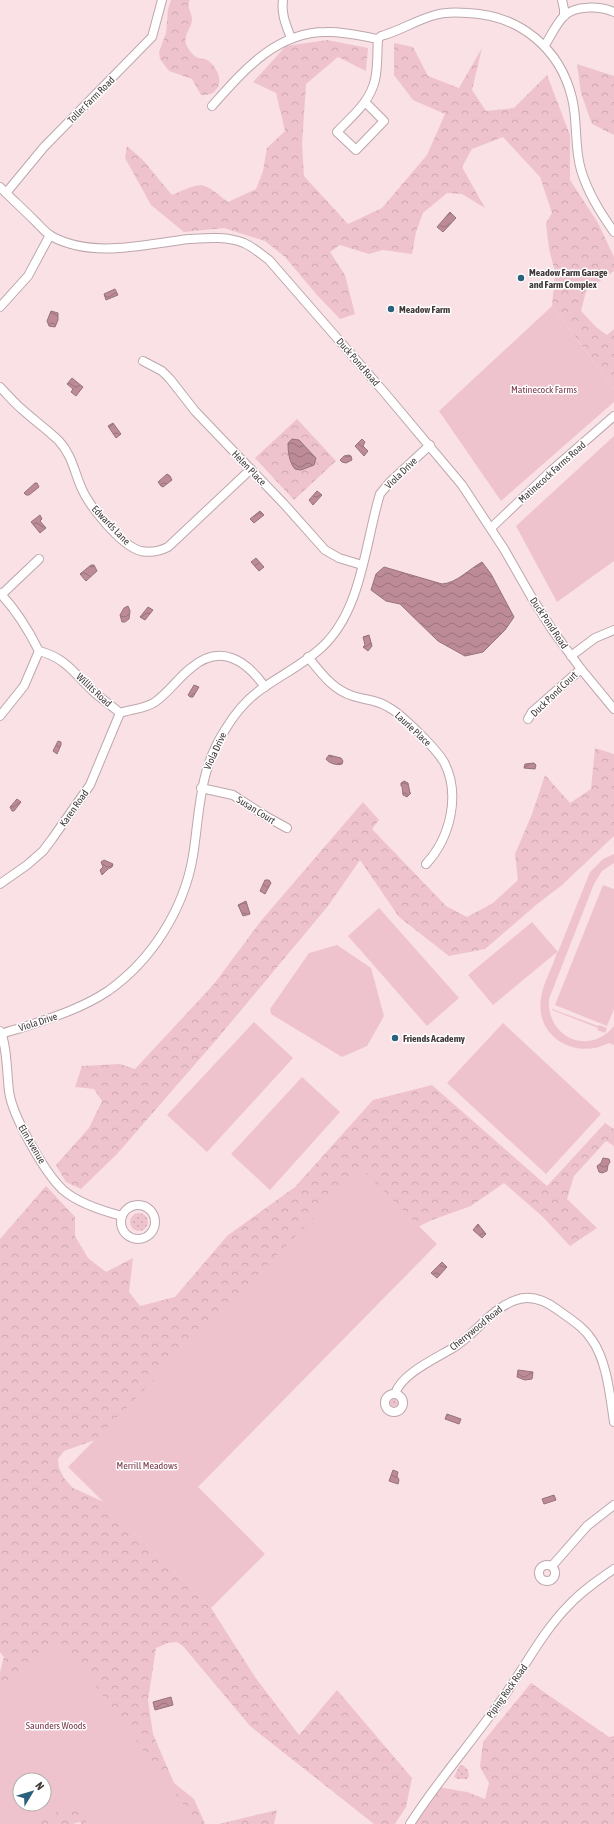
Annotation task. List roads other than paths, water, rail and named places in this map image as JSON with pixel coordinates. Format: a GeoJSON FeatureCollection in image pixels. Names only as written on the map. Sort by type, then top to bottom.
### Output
{"type":"FeatureCollection","features":[{"type":"Feature","properties":{"kind":"street","name":"Toller Farm Road"},"geometry":{"type":"LineString","coordinates":[[6,193],[44,147],[152,37],[162,0]]}},
{"type":"Feature","properties":{"kind":"street"},"geometry":{"type":"LineString","coordinates":[[283,0],[282,7],[284,21],[291,38]]}},
{"type":"Feature","properties":{"kind":"street"},"geometry":{"type":"LineString","coordinates":[[562,0],[564,16]]}},
{"type":"Feature","properties":{"kind":"street"},"geometry":{"type":"LineString","coordinates":[[545,45],[564,16],[577,10],[594,6],[605,8],[614,12]]}},
{"type":"Feature","properties":{"kind":"street"},"geometry":{"type":"LineString","coordinates":[[212,106],[250,66],[272,48],[291,38],[312,32],[328,32],[378,39],[381,36],[435,15],[452,12],[478,13],[500,18],[515,23],[545,45],[558,63],[572,96],[576,113],[580,169],[588,191],[614,232]]}},
{"type":"Feature","properties":{"kind":"street"},"geometry":{"type":"LineString","coordinates":[[365,102],[384,121],[356,150],[337,132],[365,102],[376,80],[378,39]]}},
{"type":"Feature","properties":{"kind":"street","name":"Duck Pond Road"},"geometry":{"type":"LineString","coordinates":[[0,187],[50,235],[74,244],[99,249],[118,249],[207,238],[233,240],[253,248],[269,260],[430,445],[462,485],[491,528],[532,598],[571,656],[614,709]]}},
{"type":"Feature","properties":{"kind":"street"},"geometry":{"type":"LineString","coordinates":[[0,307],[28,276],[50,235]]}},
{"type":"Feature","properties":{"kind":"street","name":"Helen Place"},"geometry":{"type":"LineString","coordinates":[[143,361],[162,371],[170,379],[195,411],[251,469],[325,550],[339,558],[362,564]]}},
{"type":"Feature","properties":{"kind":"street","name":"Edwards Lane"},"geometry":{"type":"LineString","coordinates":[[0,387],[22,410],[59,441],[69,454],[81,488],[90,504],[121,537],[131,546],[142,551],[161,550],[168,547],[251,469]]}},
{"type":"Feature","properties":{"kind":"street","name":"Matinecock Farms Road"},"geometry":{"type":"LineString","coordinates":[[491,528],[552,470],[614,416]]}},
{"type":"Feature","properties":{"kind":"street","name":"Viola Drive"},"geometry":{"type":"LineString","coordinates":[[1,1033],[49,1019],[86,1004],[123,979],[147,955],[167,927],[186,883],[192,857],[202,788],[210,760],[226,728],[239,711],[265,686],[293,669],[326,643],[345,617],[353,598],[380,494],[390,482],[430,445]]}},
{"type":"Feature","properties":{"kind":"street"},"geometry":{"type":"LineString","coordinates":[[0,716],[24,686],[39,651],[14,608],[1,594],[39,559]]}},
{"type":"Feature","properties":{"kind":"street"},"geometry":{"type":"LineString","coordinates":[[571,656],[595,638],[614,630]]}},
{"type":"Feature","properties":{"kind":"street","name":"Willits Road"},"geometry":{"type":"LineString","coordinates":[[39,651],[59,658],[70,666],[95,693],[120,713],[154,703],[190,668],[200,661],[211,657],[233,657],[245,664],[256,674],[265,686]]}},
{"type":"Feature","properties":{"kind":"street","name":"Laurie Place"},"geometry":{"type":"LineString","coordinates":[[308,657],[337,689],[352,696],[372,700],[390,707],[430,743],[444,763],[449,777],[452,794],[449,822],[445,836],[434,855],[426,864]]}},
{"type":"Feature","properties":{"kind":"street","name":"Duck Pond Court"},"geometry":{"type":"LineString","coordinates":[[528,719],[532,712],[581,669]]}},
{"type":"Feature","properties":{"kind":"street","name":"Karen Road"},"geometry":{"type":"LineString","coordinates":[[0,884],[27,865],[43,851],[52,840],[90,785],[120,713]]}},
{"type":"Feature","properties":{"kind":"street","name":"Susan Court"},"geometry":{"type":"LineString","coordinates":[[202,788],[233,795],[266,817],[287,828]]}},
{"type":"Feature","properties":{"kind":"street","name":"Elm Avenue"},"geometry":{"type":"LineString","coordinates":[[1,1033],[9,1092],[14,1112],[21,1127],[50,1173],[64,1190],[76,1199],[122,1216]]}},
{"type":"Feature","properties":{"kind":"street"},"geometry":{"type":"LineString","coordinates":[[132,1206],[143,1206],[148,1208],[155,1217],[154,1228],[151,1233],[142,1239],[131,1237],[123,1230],[121,1220],[122,1216],[127,1209],[132,1206]]}},
{"type":"Feature","properties":{"kind":"street","name":"Cherrywood Road"},"geometry":{"type":"LineString","coordinates":[[395,1394],[405,1379],[421,1367],[466,1340],[504,1306],[516,1300],[536,1299],[545,1301],[574,1321],[593,1340],[599,1352],[607,1380],[614,1422]]}},
{"type":"Feature","properties":{"kind":"street"},"geometry":{"type":"LineString","coordinates":[[552,1566],[587,1526],[614,1505]]}},
{"type":"Feature","properties":{"kind":"street","name":"Piping Rock Road"},"geometry":{"type":"LineString","coordinates":[[410,1824],[502,1699],[552,1625],[569,1605],[590,1586],[614,1569]]}},
{"type":"Feature","properties":{"kind":"water"},"geometry":{"type":"Polygon","coordinates":[[[450,212],[456,218],[443,232],[437,227],[450,212]]]}},
{"type":"Feature","properties":{"kind":"water"},"geometry":{"type":"Polygon","coordinates":[[[115,289],[118,295],[106,300],[104,294],[115,289]]]}},
{"type":"Feature","properties":{"kind":"water"},"geometry":{"type":"Polygon","coordinates":[[[51,311],[58,313],[58,320],[55,327],[49,326],[47,321],[51,311]]]}},
{"type":"Feature","properties":{"kind":"water"},"geometry":{"type":"Polygon","coordinates":[[[72,378],[83,387],[76,396],[71,392],[73,389],[67,384],[72,378]]]}},
{"type":"Feature","properties":{"kind":"water"},"geometry":{"type":"Polygon","coordinates":[[[113,423],[121,434],[116,438],[108,426],[113,423]]]}},
{"type":"Feature","properties":{"kind":"water"},"geometry":{"type":"Polygon","coordinates":[[[292,439],[299,440],[316,458],[314,465],[301,470],[295,469],[290,460],[288,450],[288,443],[292,439]]]}},
{"type":"Feature","properties":{"kind":"water"},"geometry":{"type":"Polygon","coordinates":[[[362,439],[365,442],[363,446],[368,451],[364,456],[355,446],[362,439]]]}},
{"type":"Feature","properties":{"kind":"water"},"geometry":{"type":"Polygon","coordinates":[[[344,456],[351,456],[352,460],[346,463],[340,460],[344,456]]]}},
{"type":"Feature","properties":{"kind":"water"},"geometry":{"type":"Polygon","coordinates":[[[167,474],[172,480],[163,487],[158,482],[167,474]]]}},
{"type":"Feature","properties":{"kind":"water"},"geometry":{"type":"Polygon","coordinates":[[[35,483],[37,483],[39,487],[29,495],[26,495],[24,493],[35,483]]]}},
{"type":"Feature","properties":{"kind":"water"},"geometry":{"type":"Polygon","coordinates":[[[317,491],[322,495],[313,505],[309,500],[317,491]]]}},
{"type":"Feature","properties":{"kind":"water"},"geometry":{"type":"Polygon","coordinates":[[[260,511],[264,515],[254,523],[250,519],[260,511]]]}},
{"type":"Feature","properties":{"kind":"water"},"geometry":{"type":"Polygon","coordinates":[[[40,515],[42,519],[40,521],[46,528],[40,533],[31,522],[40,515]]]}},
{"type":"Feature","properties":{"kind":"water"},"geometry":{"type":"Polygon","coordinates":[[[256,558],[264,567],[259,571],[251,562],[256,558]]]}},
{"type":"Feature","properties":{"kind":"water"},"geometry":{"type":"Polygon","coordinates":[[[482,562],[491,574],[514,617],[505,630],[483,652],[465,656],[438,641],[400,604],[386,601],[371,590],[376,574],[384,567],[442,584],[453,581],[482,562]]]}},
{"type":"Feature","properties":{"kind":"water"},"geometry":{"type":"Polygon","coordinates":[[[91,565],[94,565],[97,571],[86,581],[80,574],[91,565]]]}},
{"type":"Feature","properties":{"kind":"water"},"geometry":{"type":"Polygon","coordinates":[[[128,606],[130,611],[129,619],[122,622],[120,615],[124,608],[128,606]]]}},
{"type":"Feature","properties":{"kind":"water"},"geometry":{"type":"Polygon","coordinates":[[[148,607],[153,610],[145,620],[140,617],[148,607]]]}},
{"type":"Feature","properties":{"kind":"water"},"geometry":{"type":"Polygon","coordinates":[[[369,635],[372,646],[368,651],[363,647],[365,645],[363,637],[369,635]]]}},
{"type":"Feature","properties":{"kind":"water"},"geometry":{"type":"Polygon","coordinates":[[[194,685],[199,687],[193,697],[190,697],[188,695],[194,685]]]}},
{"type":"Feature","properties":{"kind":"water"},"geometry":{"type":"Polygon","coordinates":[[[58,741],[61,742],[61,745],[57,754],[53,751],[58,741]]]}},
{"type":"Feature","properties":{"kind":"water"},"geometry":{"type":"Polygon","coordinates":[[[329,755],[341,758],[343,761],[342,764],[340,765],[329,762],[326,759],[329,755]]]}},
{"type":"Feature","properties":{"kind":"water"},"geometry":{"type":"Polygon","coordinates":[[[534,763],[536,765],[535,769],[524,768],[525,764],[534,763]]]}},
{"type":"Feature","properties":{"kind":"water"},"geometry":{"type":"Polygon","coordinates":[[[404,781],[408,783],[411,793],[407,797],[403,795],[401,786],[401,783],[404,781]]]}},
{"type":"Feature","properties":{"kind":"water"},"geometry":{"type":"Polygon","coordinates":[[[17,799],[21,802],[14,811],[12,811],[10,807],[17,799]]]}},
{"type":"Feature","properties":{"kind":"water"},"geometry":{"type":"Polygon","coordinates":[[[104,860],[113,864],[112,867],[102,875],[100,870],[103,867],[101,862],[104,860]]]}},
{"type":"Feature","properties":{"kind":"water"},"geometry":{"type":"Polygon","coordinates":[[[265,880],[269,880],[271,883],[265,894],[260,891],[265,880]]]}},
{"type":"Feature","properties":{"kind":"water"},"geometry":{"type":"Polygon","coordinates":[[[246,901],[250,914],[243,916],[238,905],[246,901]]]}},
{"type":"Feature","properties":{"kind":"water"},"geometry":{"type":"Polygon","coordinates":[[[603,1158],[609,1159],[610,1162],[607,1171],[602,1173],[599,1172],[597,1166],[601,1163],[603,1158]]]}},
{"type":"Feature","properties":{"kind":"water"},"geometry":{"type":"Polygon","coordinates":[[[478,1224],[486,1234],[482,1238],[473,1230],[478,1224]]]}},
{"type":"Feature","properties":{"kind":"water"},"geometry":{"type":"Polygon","coordinates":[[[442,1262],[447,1267],[437,1278],[431,1273],[442,1262]]]}},
{"type":"Feature","properties":{"kind":"water"},"geometry":{"type":"Polygon","coordinates":[[[518,1370],[533,1372],[532,1379],[525,1380],[517,1377],[518,1370]]]}},
{"type":"Feature","properties":{"kind":"water"},"geometry":{"type":"Polygon","coordinates":[[[447,1414],[461,1419],[459,1424],[445,1419],[447,1414]]]}},
{"type":"Feature","properties":{"kind":"water"},"geometry":{"type":"Polygon","coordinates":[[[393,1470],[398,1472],[398,1484],[389,1481],[393,1470]]]}},
{"type":"Feature","properties":{"kind":"water"},"geometry":{"type":"Polygon","coordinates":[[[554,1495],[556,1500],[544,1504],[542,1499],[554,1495]]]}},
{"type":"Feature","properties":{"kind":"water"},"geometry":{"type":"Polygon","coordinates":[[[171,1697],[173,1705],[155,1710],[153,1702],[171,1697]]]}},
{"type":"Feature","properties":{"kind":"place","name":"Meadow Farm Garage and Farm Complex"},"geometry":{"type":"Point","coordinates":[521,278]}},
{"type":"Feature","properties":{"kind":"place","name":"Meadow Farm"},"geometry":{"type":"Point","coordinates":[391,309]}},
{"type":"Feature","properties":{"kind":"place","name":"Friends Academy"},"geometry":{"type":"Point","coordinates":[395,1038]}},
{"type":"Feature","properties":{"kind":"park label","name":"Matinecock Farms"},"geometry":{"type":"Point","coordinates":[544,389]}},
{"type":"Feature","properties":{"kind":"park label","name":"Merrill Meadows"},"geometry":{"type":"Point","coordinates":[147,1465]}},
{"type":"Feature","properties":{"kind":"park label","name":"Saunders Woods"},"geometry":{"type":"Point","coordinates":[56,1725]}}]}
